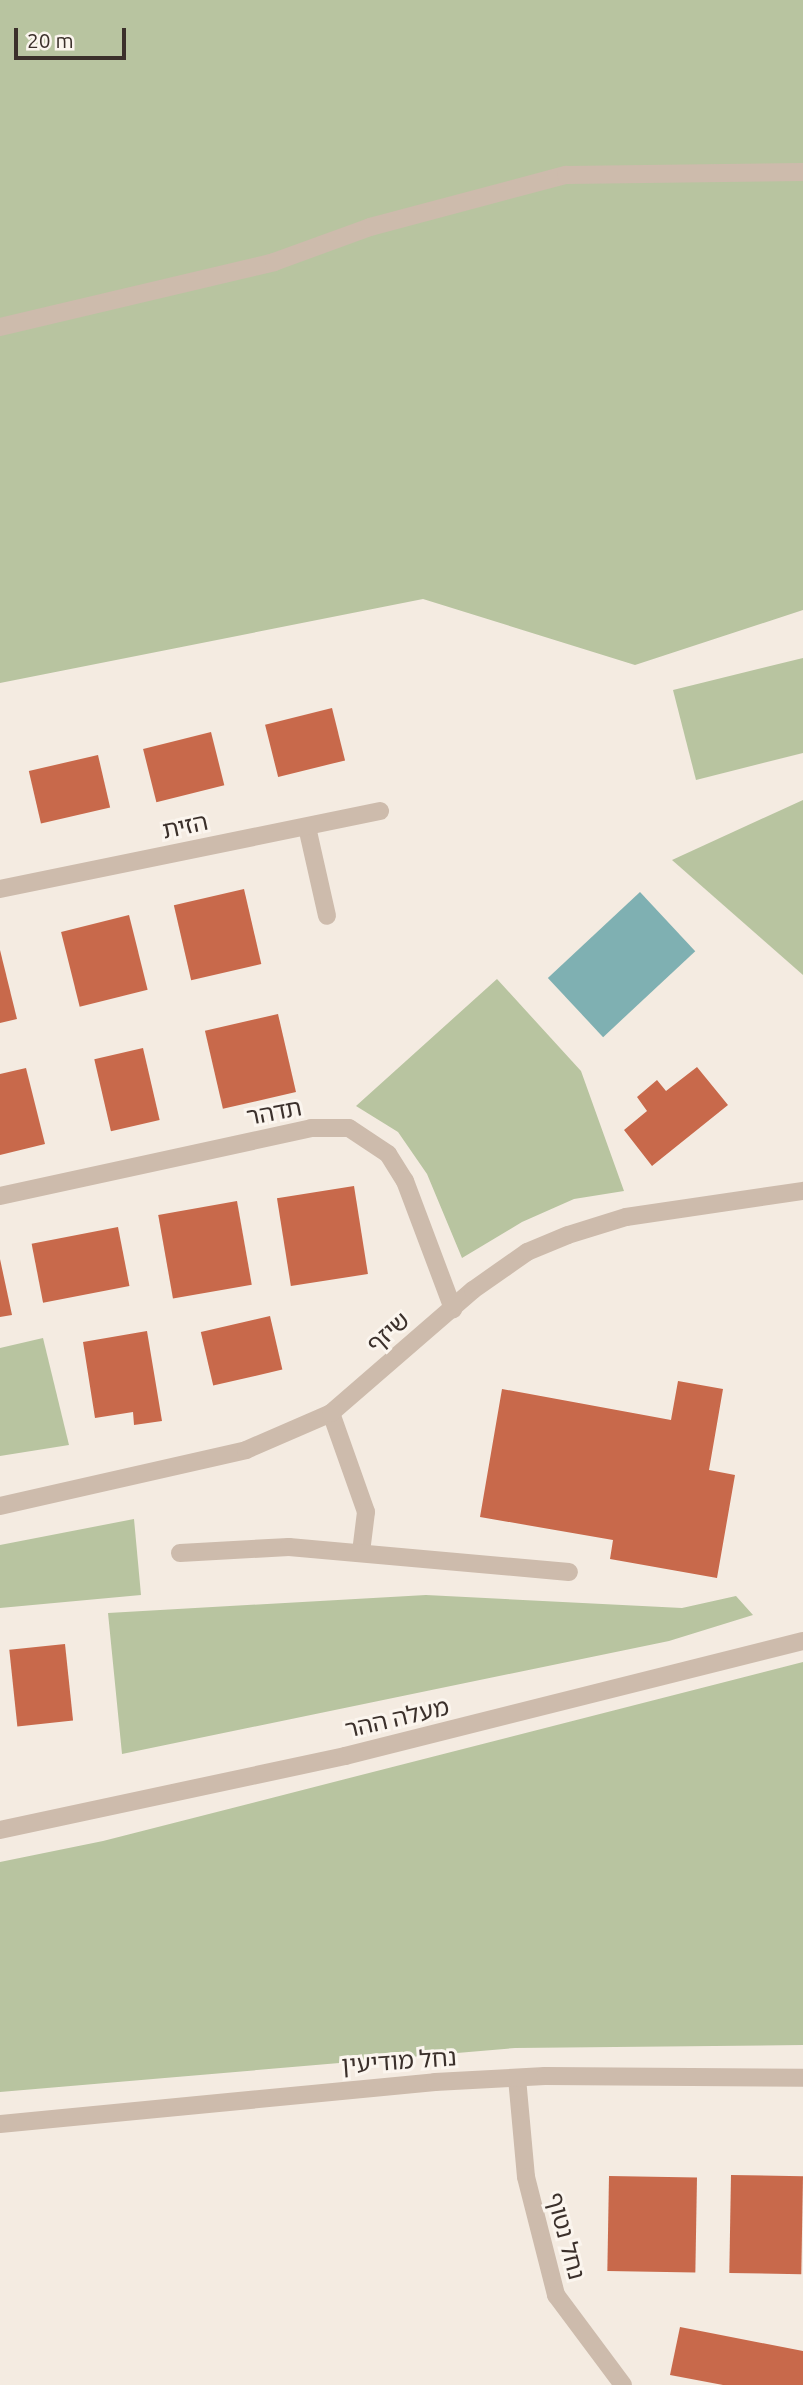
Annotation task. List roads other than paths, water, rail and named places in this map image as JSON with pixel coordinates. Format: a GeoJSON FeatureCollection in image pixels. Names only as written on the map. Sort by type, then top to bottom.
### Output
{"type":"FeatureCollection","features":[{"type":"Feature","properties":{"kind":"street"},"geometry":{"type":"LineString","coordinates":[[0,327],[274,262],[370,227],[566,176],[803,172]]}},
{"type":"Feature","properties":{"kind":"street","name":"הזית"},"geometry":{"type":"LineString","coordinates":[[0,889],[380,811]]}},
{"type":"Feature","properties":{"kind":"street"},"geometry":{"type":"LineString","coordinates":[[307,827],[327,916]]}},
{"type":"Feature","properties":{"kind":"street","name":"תדהר"},"geometry":{"type":"LineString","coordinates":[[0,1196],[311,1128],[349,1128],[388,1154],[405,1181],[453,1309]]}},
{"type":"Feature","properties":{"kind":"street","name":"שיזף"},"geometry":{"type":"LineString","coordinates":[[0,1506],[246,1450],[331,1413],[453,1309],[527,1252],[568,1235],[626,1217],[803,1191]]}},
{"type":"Feature","properties":{"kind":"street"},"geometry":{"type":"LineString","coordinates":[[331,1413],[366,1511],[361,1552]]}},
{"type":"Feature","properties":{"kind":"street"},"geometry":{"type":"LineString","coordinates":[[180,1553],[289,1547],[569,1572]]}},
{"type":"Feature","properties":{"kind":"street","name":"מעלה ההר"},"geometry":{"type":"LineString","coordinates":[[0,1830],[345,1756],[803,1642]]}},
{"type":"Feature","properties":{"kind":"street","name":"נחל מודיעין"},"geometry":{"type":"LineString","coordinates":[[0,2124],[301,2092],[517,2078],[803,2078]]}},
{"type":"Feature","properties":{"kind":"street","name":"נחל נטוף"},"geometry":{"type":"LineString","coordinates":[[517,2078],[526,2177],[556,2295],[623,2385]]}},
{"type":"Feature","properties":{"kind":"water"},"geometry":{"type":"Polygon","coordinates":[[[640,892],[695,951],[603,1037],[548,978],[640,892]]]}}]}
